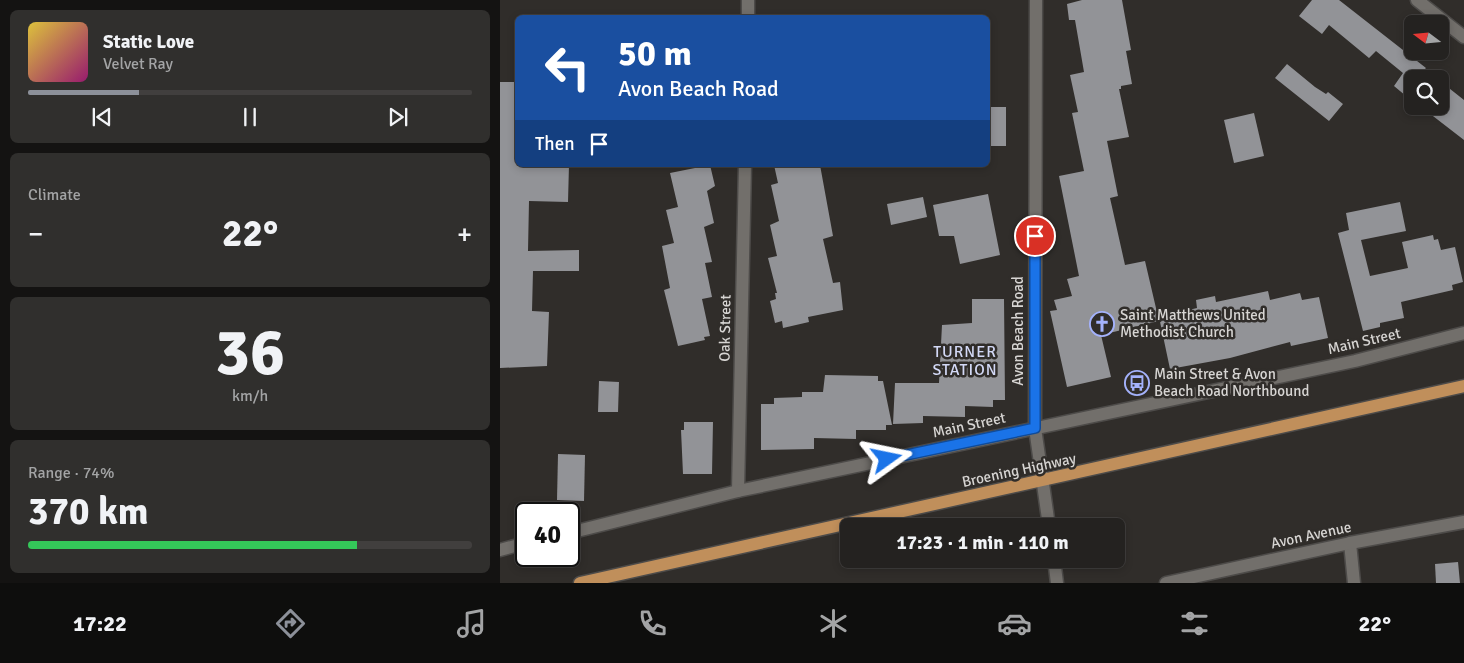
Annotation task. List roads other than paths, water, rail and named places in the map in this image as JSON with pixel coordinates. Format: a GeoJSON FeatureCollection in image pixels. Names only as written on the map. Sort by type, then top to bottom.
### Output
{"type":"FeatureCollection","features":[{"type":"Feature","properties":{"kind":"main road","name":"Broening Highway"},"geometry":{"type":"LineString","coordinates":[[580,583],[1464,386]]}},
{"type":"Feature","properties":{"kind":"street"},"geometry":{"type":"LineString","coordinates":[[748,0],[748,15]]}},
{"type":"Feature","properties":{"kind":"street","name":"Avon Beach Road"},"geometry":{"type":"LineString","coordinates":[[1036,0],[1035,428],[1048,518]]}},
{"type":"Feature","properties":{"kind":"street"},"geometry":{"type":"LineString","coordinates":[[1417,0],[1464,37]]}},
{"type":"Feature","properties":{"kind":"street","name":"Oak Street"},"geometry":{"type":"LineString","coordinates":[[738,491],[745,167]]}},
{"type":"Feature","properties":{"kind":"street","name":"Main Street"},"geometry":{"type":"LineString","coordinates":[[580,530],[738,491],[1355,361],[1464,333]]}},
{"type":"Feature","properties":{"kind":"street","name":"Avon Avenue"},"geometry":{"type":"LineString","coordinates":[[1166,583],[1350,543],[1464,522]]}},
{"type":"Feature","properties":{"kind":"street"},"geometry":{"type":"LineString","coordinates":[[1350,543],[1354,583]]}},
{"type":"Feature","properties":{"kind":"street"},"geometry":{"type":"LineString","coordinates":[[500,550],[515,547]]}},
{"type":"Feature","properties":{"kind":"street"},"geometry":{"type":"LineString","coordinates":[[1055,568],[1057,583]]}},
{"type":"Feature","properties":{"kind":"place","name":"Saint Matthews United Methodist Church"},"geometry":{"type":"Point","coordinates":[1102,324]}},
{"type":"Feature","properties":{"kind":"place","name":"Main Street & Avon Beach Road Northbound"},"geometry":{"type":"Point","coordinates":[1137,383]}},
{"type":"Feature","properties":{"kind":"district","name":"TURNER STATION"},"geometry":{"type":"Point","coordinates":[965,360]}}]}
